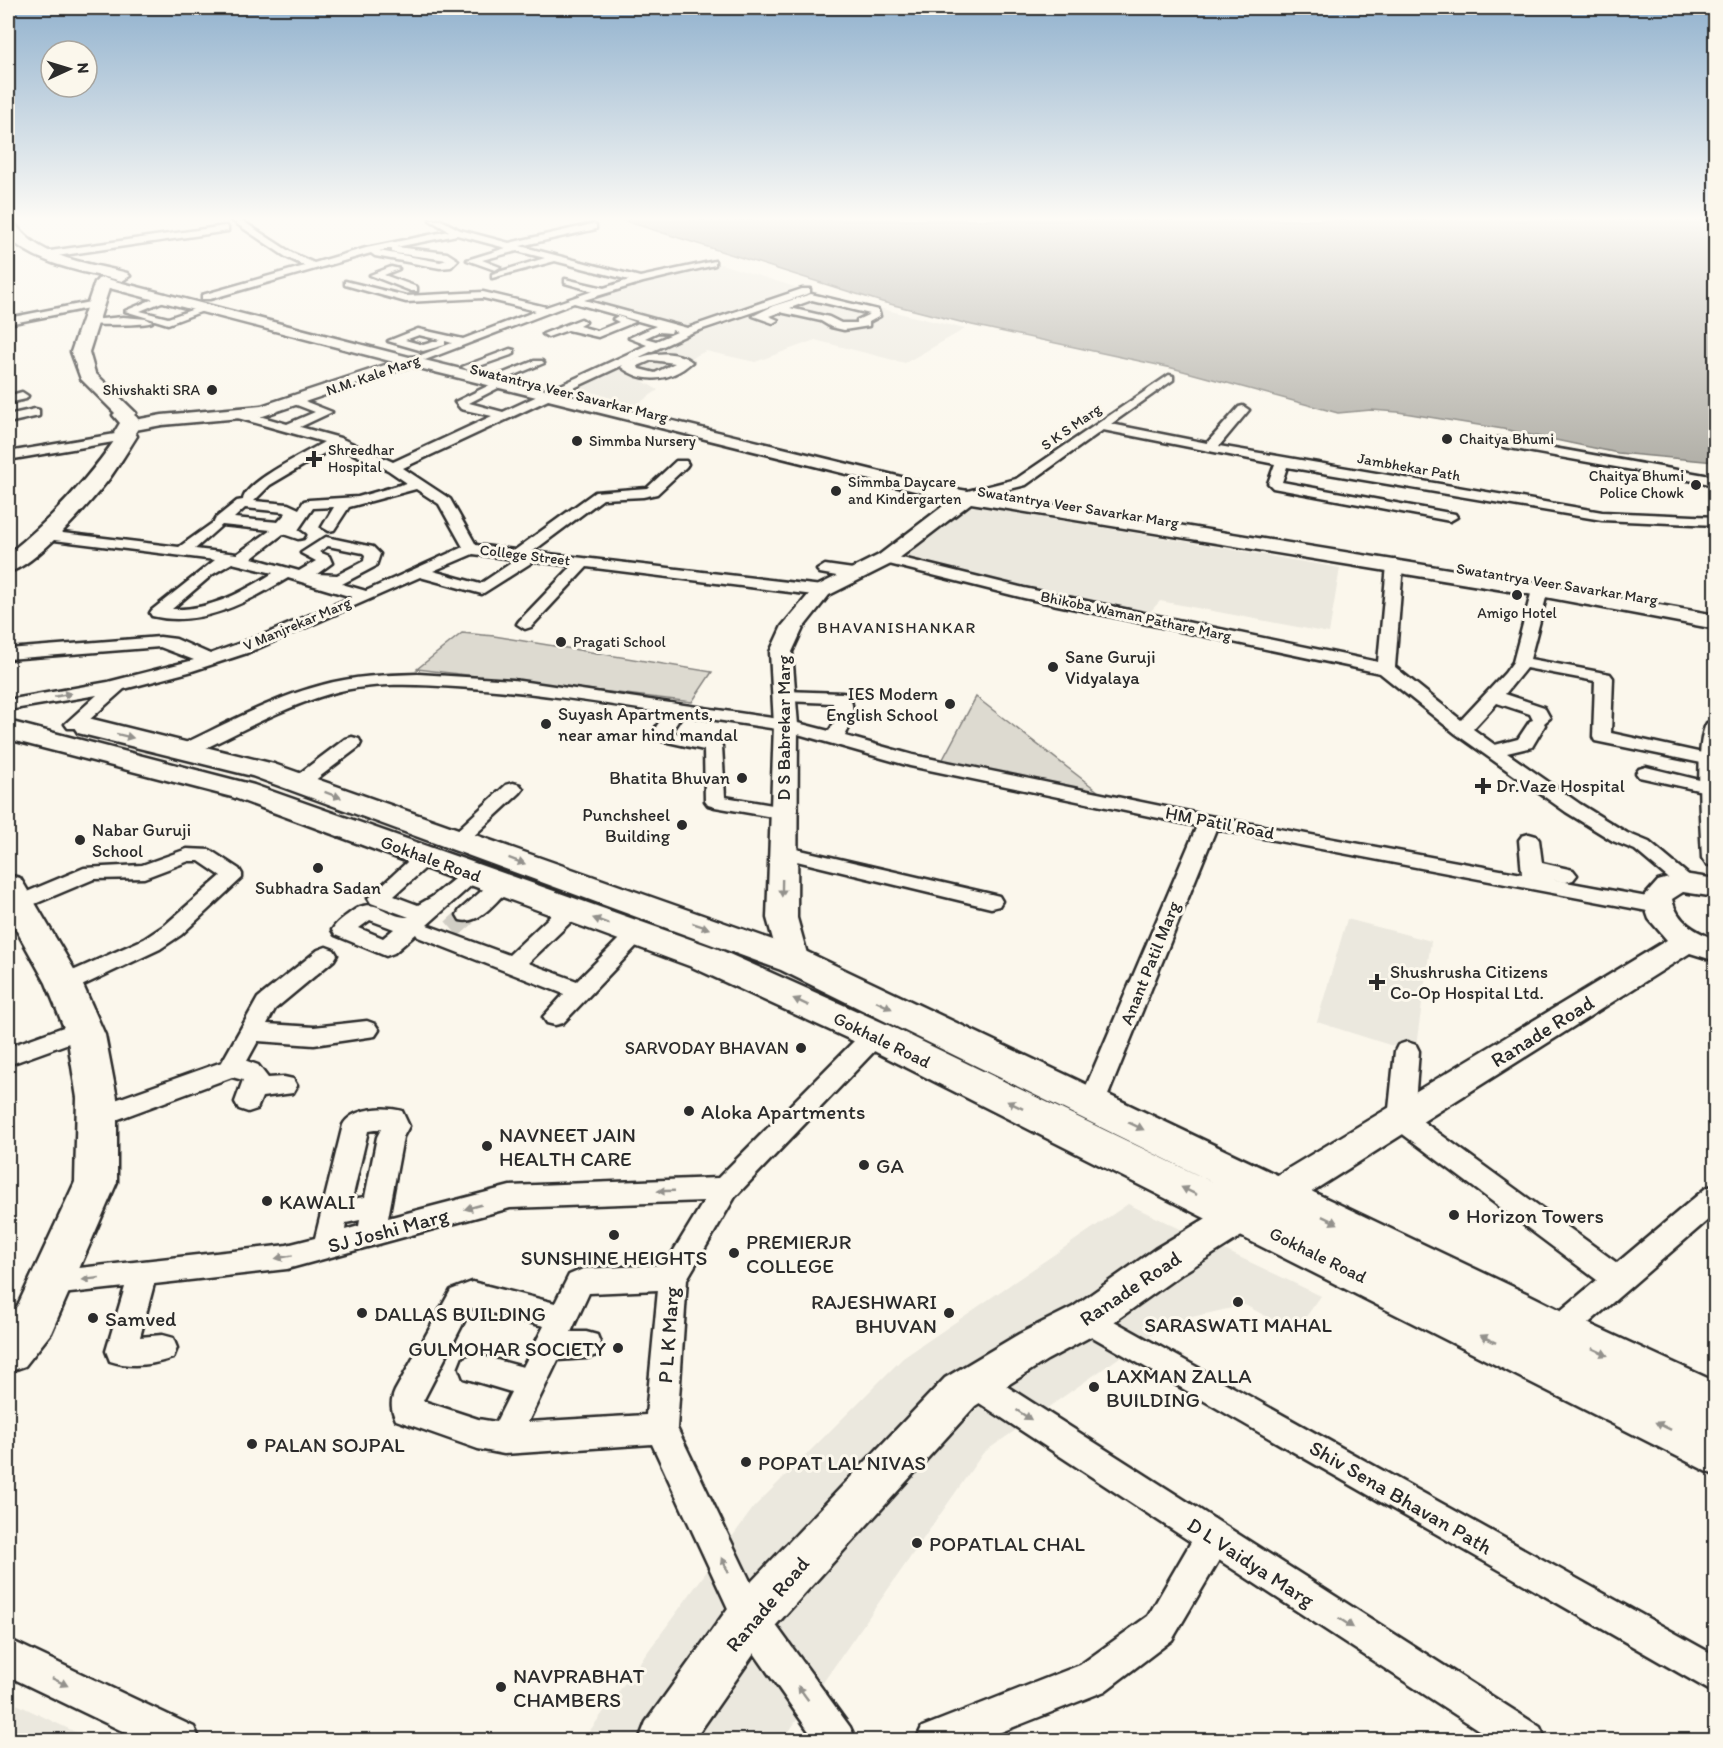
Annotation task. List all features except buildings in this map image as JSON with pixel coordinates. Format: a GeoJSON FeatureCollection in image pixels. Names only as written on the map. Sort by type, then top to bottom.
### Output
{"type":"FeatureCollection","features":[{"type":"Feature","properties":{"kind":"main road","name":"Swatantrya Veer Savarkar Marg"},"geometry":{"type":"LineString","coordinates":[[175,302],[411,353],[468,368],[501,380]]}},
{"type":"Feature","properties":{"kind":"main road","name":"Swatantrya Veer Savarkar Marg"},"geometry":{"type":"LineString","coordinates":[[190,302],[202,306]]}},
{"type":"Feature","properties":{"kind":"main road"},"geometry":{"type":"LineString","coordinates":[[8,564],[46,535],[101,475],[132,423],[87,375],[80,352],[91,323],[95,304]]}},
{"type":"Feature","properties":{"kind":"main road","name":"Swatantrya Veer Savarkar Marg"},"geometry":{"type":"LineString","coordinates":[[411,353],[553,394],[976,494],[1012,494],[1716,610]]}},
{"type":"Feature","properties":{"kind":"main road","name":"N.M. Kale Marg"},"geometry":{"type":"LineString","coordinates":[[132,423],[263,411],[296,402],[411,353]]}},
{"type":"Feature","properties":{"kind":"main road","name":"D S Babrekar Marg"},"geometry":{"type":"LineString","coordinates":[[794,961],[782,918],[786,725],[793,696],[781,652],[793,626],[823,581],[853,574],[886,559],[976,494]]}},
{"type":"Feature","properties":{"kind":"main road","name":"Swatantrya Veer Savarkar Marg"},"geometry":{"type":"LineString","coordinates":[[1012,494],[1079,515],[1084,521],[1149,529],[1204,540],[1221,538],[1395,565],[1716,622]]}},
{"type":"Feature","properties":{"kind":"main road","name":"Gokhale Road"},"geometry":{"type":"LineString","coordinates":[[8,706],[66,733],[243,790],[705,958],[1260,1206],[1512,1308],[1557,1332],[1716,1406]]}},
{"type":"Feature","properties":{"kind":"main road"},"geometry":{"type":"LineString","coordinates":[[1701,946],[1673,930],[1662,917],[1687,889],[1704,860],[1715,858],[1701,779],[1716,728]]}},
{"type":"Feature","properties":{"kind":"main road","name":"Gokhale Road"},"geometry":{"type":"LineString","coordinates":[[8,730],[66,733],[184,751],[263,771],[794,961],[1091,1105],[1260,1206],[1716,1452]]}},
{"type":"Feature","properties":{"kind":"main road"},"geometry":{"type":"LineString","coordinates":[[8,755],[66,733]]}},
{"type":"Feature","properties":{"kind":"main road"},"geometry":{"type":"LineString","coordinates":[[13,895],[64,984],[83,1029],[97,1098],[96,1182],[26,1318]]}},
{"type":"Feature","properties":{"kind":"main road","name":"Ranade Road"},"geometry":{"type":"LineString","coordinates":[[664,1740],[750,1618],[960,1392],[1033,1347],[1087,1319],[1169,1261],[1401,1119],[1701,946]]}},
{"type":"Feature","properties":{"kind":"street"},"geometry":{"type":"LineString","coordinates":[[152,302],[130,310],[163,323]]}},
{"type":"Feature","properties":{"kind":"street"},"geometry":{"type":"LineString","coordinates":[[91,323],[126,320],[138,323],[163,323],[214,302]]}},
{"type":"Feature","properties":{"kind":"street"},"geometry":{"type":"LineString","coordinates":[[511,302],[547,310]]}},
{"type":"Feature","properties":{"kind":"street"},"geometry":{"type":"LineString","coordinates":[[452,339],[416,332],[393,340],[411,353],[452,339],[496,330],[569,302]]}},
{"type":"Feature","properties":{"kind":"street"},"geometry":{"type":"LineString","coordinates":[[568,327],[598,334],[630,322],[605,313],[595,302]]}},
{"type":"Feature","properties":{"kind":"street"},"geometry":{"type":"LineString","coordinates":[[615,345],[638,358],[664,357],[686,362],[654,377],[632,371],[633,369],[627,367],[638,358],[655,346],[687,331],[775,302]]}},
{"type":"Feature","properties":{"kind":"street"},"geometry":{"type":"LineString","coordinates":[[773,320],[758,316],[797,302]]}},
{"type":"Feature","properties":{"kind":"street"},"geometry":{"type":"LineString","coordinates":[[797,312],[827,302]]}},
{"type":"Feature","properties":{"kind":"street"},"geometry":{"type":"LineString","coordinates":[[765,305],[819,317],[830,323],[852,329],[865,324],[861,321],[874,314],[831,302]]}},
{"type":"Feature","properties":{"kind":"street"},"geometry":{"type":"LineString","coordinates":[[19,313],[95,304]]}},
{"type":"Feature","properties":{"kind":"street"},"geometry":{"type":"LineString","coordinates":[[819,317],[849,306]]}},
{"type":"Feature","properties":{"kind":"street"},"geometry":{"type":"LineString","coordinates":[[8,321],[19,313],[52,309]]}},
{"type":"Feature","properties":{"kind":"street"},"geometry":{"type":"LineString","coordinates":[[548,334],[605,313],[687,331]]}},
{"type":"Feature","properties":{"kind":"street"},"geometry":{"type":"LineString","coordinates":[[655,346],[634,339],[658,329],[670,331]]}},
{"type":"Feature","properties":{"kind":"street"},"geometry":{"type":"LineString","coordinates":[[440,331],[476,333]]}},
{"type":"Feature","properties":{"kind":"street","name":"N.M. Kale Marg"},"geometry":{"type":"LineString","coordinates":[[411,353],[476,333]]}},
{"type":"Feature","properties":{"kind":"street"},"geometry":{"type":"LineString","coordinates":[[393,467],[553,394],[615,345],[655,346]]}},
{"type":"Feature","properties":{"kind":"street"},"geometry":{"type":"LineString","coordinates":[[468,368],[510,352]]}},
{"type":"Feature","properties":{"kind":"street"},"geometry":{"type":"LineString","coordinates":[[505,416],[465,406],[460,402],[538,363]]}},
{"type":"Feature","properties":{"kind":"street"},"geometry":{"type":"LineString","coordinates":[[654,365],[672,369]]}},
{"type":"Feature","properties":{"kind":"street","name":"S K S Marg"},"geometry":{"type":"LineString","coordinates":[[1012,494],[1100,426],[1168,378]]}},
{"type":"Feature","properties":{"kind":"street"},"geometry":{"type":"LineString","coordinates":[[8,400],[22,396]]}},
{"type":"Feature","properties":{"kind":"street"},"geometry":{"type":"LineString","coordinates":[[287,428],[327,412],[296,402]]}},
{"type":"Feature","properties":{"kind":"street"},"geometry":{"type":"LineString","coordinates":[[1210,448],[1243,410]]}},
{"type":"Feature","properties":{"kind":"street"},"geometry":{"type":"LineString","coordinates":[[8,429],[10,427],[8,420],[35,412]]}},
{"type":"Feature","properties":{"kind":"street","name":"College Street"},"geometry":{"type":"LineString","coordinates":[[238,414],[334,441],[393,467],[445,502],[471,549],[522,559],[584,562],[662,578],[823,581]]}},
{"type":"Feature","properties":{"kind":"street","name":"N.M. Kale Marg"},"geometry":{"type":"LineString","coordinates":[[8,456],[132,423]]}},
{"type":"Feature","properties":{"kind":"street","name":"Jambhekar Path"},"geometry":{"type":"LineString","coordinates":[[1100,426],[1282,462],[1602,516],[1716,520]]}},
{"type":"Feature","properties":{"kind":"street"},"geometry":{"type":"LineString","coordinates":[[249,498],[266,482],[334,441]]}},
{"type":"Feature","properties":{"kind":"street"},"geometry":{"type":"LineString","coordinates":[[1498,442],[1716,481]]}},
{"type":"Feature","properties":{"kind":"street"},"geometry":{"type":"LineString","coordinates":[[1282,462],[1275,483],[1278,485],[1450,517]]}},
{"type":"Feature","properties":{"kind":"street"},"geometry":{"type":"LineString","coordinates":[[426,574],[482,589],[600,495],[652,491],[681,464]]}},
{"type":"Feature","properties":{"kind":"street"},"geometry":{"type":"LineString","coordinates":[[291,533],[289,532],[309,504],[359,501],[418,484]]}},
{"type":"Feature","properties":{"kind":"street"},"geometry":{"type":"LineString","coordinates":[[328,526],[344,503]]}},
{"type":"Feature","properties":{"kind":"street"},"geometry":{"type":"LineString","coordinates":[[186,549],[215,526]]}},
{"type":"Feature","properties":{"kind":"street"},"geometry":{"type":"LineString","coordinates":[[231,556],[291,533],[320,542],[256,590],[217,608],[195,612],[158,613],[208,572],[231,556],[260,537]]}},
{"type":"Feature","properties":{"kind":"street"},"geometry":{"type":"LineString","coordinates":[[46,535],[186,549],[231,556],[310,576],[364,595]]}},
{"type":"Feature","properties":{"kind":"street","name":"V Manjrekar Marg"},"geometry":{"type":"LineString","coordinates":[[8,706],[118,684],[209,660],[364,595],[426,574],[471,549]]}},
{"type":"Feature","properties":{"kind":"street"},"geometry":{"type":"LineString","coordinates":[[497,561],[522,559]]}},
{"type":"Feature","properties":{"kind":"street","name":"Bhikoba Waman Pathare Marg"},"geometry":{"type":"LineString","coordinates":[[886,559],[1024,593],[1386,669]]}},
{"type":"Feature","properties":{"kind":"street"},"geometry":{"type":"LineString","coordinates":[[525,624],[584,562]]}},
{"type":"Feature","properties":{"kind":"street"},"geometry":{"type":"LineString","coordinates":[[426,574],[457,563],[475,566]]}},
{"type":"Feature","properties":{"kind":"street"},"geometry":{"type":"LineString","coordinates":[[1395,565],[1386,669],[1462,729],[1573,808],[1620,837],[1628,850],[1687,889]]}},
{"type":"Feature","properties":{"kind":"street"},"geometry":{"type":"LineString","coordinates":[[1462,729],[1512,676],[1521,662],[1540,590]]}},
{"type":"Feature","properties":{"kind":"street"},"geometry":{"type":"LineString","coordinates":[[8,654],[160,642],[170,643],[209,660]]}},
{"type":"Feature","properties":{"kind":"street"},"geometry":{"type":"LineString","coordinates":[[1521,662],[1604,678],[1602,737],[1660,753],[1701,779]]}},
{"type":"Feature","properties":{"kind":"street","name":"HM Patil Road"},"geometry":{"type":"LineString","coordinates":[[184,751],[278,707],[325,689],[374,680],[418,679],[513,686],[837,734],[910,760],[1209,822],[1567,879],[1687,889]]}},
{"type":"Feature","properties":{"kind":"street","name":"V Manjrekar Marg"},"geometry":{"type":"LineString","coordinates":[[66,733],[118,684]]}},
{"type":"Feature","properties":{"kind":"street"},"geometry":{"type":"LineString","coordinates":[[793,696],[842,698],[844,720],[837,734],[805,722],[793,696]]}},
{"type":"Feature","properties":{"kind":"street"},"geometry":{"type":"LineString","coordinates":[[1493,751],[1526,743],[1538,722],[1538,711],[1494,696]]}},
{"type":"Feature","properties":{"kind":"street"},"geometry":{"type":"LineString","coordinates":[[676,710],[660,735],[713,746],[715,801],[784,813]]}},
{"type":"Feature","properties":{"kind":"street"},"geometry":{"type":"LineString","coordinates":[[299,783],[352,743]]}},
{"type":"Feature","properties":{"kind":"street"},"geometry":{"type":"LineString","coordinates":[[1646,773],[1701,779]]}},
{"type":"Feature","properties":{"kind":"street"},"geometry":{"type":"LineString","coordinates":[[458,840],[513,789]]}},
{"type":"Feature","properties":{"kind":"street","name":"Anant Patil Marg"},"geometry":{"type":"LineString","coordinates":[[1091,1105],[1209,822]]}},
{"type":"Feature","properties":{"kind":"street"},"geometry":{"type":"LineString","coordinates":[[1532,841],[1532,874]]}},
{"type":"Feature","properties":{"kind":"street"},"geometry":{"type":"LineString","coordinates":[[783,852],[991,901]]}},
{"type":"Feature","properties":{"kind":"street"},"geometry":{"type":"LineString","coordinates":[[13,895],[91,873],[144,871],[187,855],[203,855],[232,874],[231,878],[173,930],[152,944],[64,984]]}},
{"type":"Feature","properties":{"kind":"street"},"geometry":{"type":"LineString","coordinates":[[425,857],[379,898],[421,912],[480,877]]}},
{"type":"Feature","properties":{"kind":"street"},"geometry":{"type":"LineString","coordinates":[[440,928],[480,877]]}},
{"type":"Feature","properties":{"kind":"street"},"geometry":{"type":"LineString","coordinates":[[440,928],[480,877]]}},
{"type":"Feature","properties":{"kind":"street"},"geometry":{"type":"LineString","coordinates":[[513,964],[570,910]]}},
{"type":"Feature","properties":{"kind":"street"},"geometry":{"type":"LineString","coordinates":[[440,928],[513,964],[580,991]]}},
{"type":"Feature","properties":{"kind":"street"},"geometry":{"type":"LineString","coordinates":[[555,1017],[637,934]]}},
{"type":"Feature","properties":{"kind":"street"},"geometry":{"type":"LineString","coordinates":[[231,1068],[266,1004],[326,954]]}},
{"type":"Feature","properties":{"kind":"street"},"geometry":{"type":"LineString","coordinates":[[8,1056],[83,1029]]}},
{"type":"Feature","properties":{"kind":"street"},"geometry":{"type":"LineString","coordinates":[[252,1032],[314,1036],[367,1030]]}},
{"type":"Feature","properties":{"kind":"street","name":"P L K Marg"},"geometry":{"type":"LineString","coordinates":[[837,1740],[750,1618],[661,1429],[673,1277],[725,1189],[875,1035]]}},
{"type":"Feature","properties":{"kind":"street"},"geometry":{"type":"LineString","coordinates":[[1407,1051],[1401,1119],[1618,1280]]}},
{"type":"Feature","properties":{"kind":"street"},"geometry":{"type":"LineString","coordinates":[[96,1117],[231,1068],[249,1071],[256,1078],[250,1095],[284,1086]]}},
{"type":"Feature","properties":{"kind":"street"},"geometry":{"type":"LineString","coordinates":[[327,1246],[356,1125],[359,1122],[393,1118],[396,1126],[390,1137],[371,1234]]}},
{"type":"Feature","properties":{"kind":"street","name":"SJ Joshi Marg"},"geometry":{"type":"LineString","coordinates":[[26,1318],[143,1273],[287,1257],[510,1197],[725,1189]]}},
{"type":"Feature","properties":{"kind":"street"},"geometry":{"type":"LineString","coordinates":[[1557,1332],[1716,1196]]}},
{"type":"Feature","properties":{"kind":"street"},"geometry":{"type":"LineString","coordinates":[[335,1213],[375,1207]]}},
{"type":"Feature","properties":{"kind":"street"},"geometry":{"type":"LineString","coordinates":[[143,1273],[122,1351],[162,1348]]}},
{"type":"Feature","properties":{"kind":"street"},"geometry":{"type":"LineString","coordinates":[[504,1439],[579,1284],[583,1281],[673,1277]]}},
{"type":"Feature","properties":{"kind":"street"},"geometry":{"type":"LineString","coordinates":[[562,1318],[472,1295],[465,1296],[461,1299],[406,1401],[407,1410],[478,1434],[504,1439],[661,1429]]}},
{"type":"Feature","properties":{"kind":"street","name":"Shiv Sena Bhavan Path"},"geometry":{"type":"LineString","coordinates":[[1087,1319],[1716,1676]]}},
{"type":"Feature","properties":{"kind":"street"},"geometry":{"type":"LineString","coordinates":[[548,1347],[586,1346]]}},
{"type":"Feature","properties":{"kind":"street"},"geometry":{"type":"LineString","coordinates":[[475,1368],[531,1383]]}},
{"type":"Feature","properties":{"kind":"street","name":"D L Vaidya Marg"},"geometry":{"type":"LineString","coordinates":[[975,1383],[1213,1537],[1512,1736]]}},
{"type":"Feature","properties":{"kind":"street"},"geometry":{"type":"LineString","coordinates":[[935,1740],[1092,1678],[1160,1628],[1213,1537]]}},
{"type":"Feature","properties":{"kind":"street"},"geometry":{"type":"LineString","coordinates":[[8,1657],[181,1740]]}},
{"type":"Feature","properties":{"kind":"shaded area"},"geometry":{"type":"Polygon","coordinates":[[[602,302],[759,302],[684,328],[602,302]]]}},
{"type":"Feature","properties":{"kind":"shaded area"},"geometry":{"type":"Polygon","coordinates":[[[791,302],[851,302],[965,329],[905,363],[815,340],[755,362],[706,351],[643,381],[658,390],[635,406],[580,388],[674,342],[791,302]]]}},
{"type":"Feature","properties":{"kind":"shaded area"},"geometry":{"type":"Polygon","coordinates":[[[882,302],[1715,302],[1715,462],[1618,453],[1503,429],[1398,412],[1371,410],[1338,413],[1172,368],[972,325],[882,302]]]}},
{"type":"Feature","properties":{"kind":"shaded area"},"geometry":{"type":"Polygon","coordinates":[[[976,506],[1340,568],[1329,633],[1160,601],[1150,612],[909,560],[905,549],[960,508],[976,506]]]}},
{"type":"Feature","properties":{"kind":"shaded area"},"geometry":{"type":"Polygon","coordinates":[[[462,633],[494,636],[712,672],[692,702],[417,669],[462,633]]]}},
{"type":"Feature","properties":{"kind":"shaded area"},"geometry":{"type":"Polygon","coordinates":[[[976,697],[1099,792],[942,761],[976,697]]]}},
{"type":"Feature","properties":{"kind":"shaded area","name":"Shushrusha Citizens Co-Op Hospital Ltd."},"geometry":{"type":"Polygon","coordinates":[[[1347,919],[1431,941],[1415,1053],[1317,1022],[1347,919]]]}},
{"type":"Feature","properties":{"kind":"shaded area"},"geometry":{"type":"Polygon","coordinates":[[[1128,1204],[1321,1296],[1295,1332],[1245,1305],[1170,1322],[983,1453],[783,1740],[583,1740],[754,1507],[903,1358],[1128,1204]]]}},
{"type":"Feature","properties":{"kind":"shaded area"},"geometry":{"type":"Polygon","coordinates":[[[8,1700],[92,1740],[8,1740],[8,1700]]]}},
{"type":"Feature","properties":{"kind":"tunnel"},"geometry":{"type":"LineString","coordinates":[[452,929],[468,915]]}},
{"type":"Feature","properties":{"kind":"place","name":"Shivshakti SRA"},"geometry":{"type":"Point","coordinates":[212,390]}},
{"type":"Feature","properties":{"kind":"place","name":"Chaitya Bhumi"},"geometry":{"type":"Point","coordinates":[1447,439]}},
{"type":"Feature","properties":{"kind":"place","name":"Simmba Nursery"},"geometry":{"type":"Point","coordinates":[577,441]}},
{"type":"Feature","properties":{"kind":"place","name":"Shreedhar Hospital"},"geometry":{"type":"Point","coordinates":[314,459]}},
{"type":"Feature","properties":{"kind":"place","name":"Chaitya Bhumi Police Chowk"},"geometry":{"type":"Point","coordinates":[1696,485]}},
{"type":"Feature","properties":{"kind":"place","name":"Simmba Daycare and Kindergarten"},"geometry":{"type":"Point","coordinates":[836,491]}},
{"type":"Feature","properties":{"kind":"place","name":"Amigo Hotel"},"geometry":{"type":"Point","coordinates":[1517,595]}},
{"type":"Feature","properties":{"kind":"place","name":"Pragati School"},"geometry":{"type":"Point","coordinates":[561,642]}},
{"type":"Feature","properties":{"kind":"place","name":"Sane Guruji Vidyalaya"},"geometry":{"type":"Point","coordinates":[1053,667]}},
{"type":"Feature","properties":{"kind":"place","name":"IES Modern English School"},"geometry":{"type":"Point","coordinates":[950,704]}},
{"type":"Feature","properties":{"kind":"place","name":"Suyash Apartments, near amar hind mandal"},"geometry":{"type":"Point","coordinates":[546,724]}},
{"type":"Feature","properties":{"kind":"place","name":"Bhatita Bhuvan"},"geometry":{"type":"Point","coordinates":[742,778]}},
{"type":"Feature","properties":{"kind":"place","name":"Dr.Vaze Hospital"},"geometry":{"type":"Point","coordinates":[1483,786]}},
{"type":"Feature","properties":{"kind":"place","name":"Punchsheel Building"},"geometry":{"type":"Point","coordinates":[682,825]}},
{"type":"Feature","properties":{"kind":"place","name":"Nabar Guruji School"},"geometry":{"type":"Point","coordinates":[80,840]}},
{"type":"Feature","properties":{"kind":"place","name":"Subhadra Sadan"},"geometry":{"type":"Point","coordinates":[318,868]}},
{"type":"Feature","properties":{"kind":"place","name":"Shushrusha Citizens Co-Op Hospital Ltd."},"geometry":{"type":"Point","coordinates":[1377,982]}},
{"type":"Feature","properties":{"kind":"place","name":"SARVODAY BHAVAN"},"geometry":{"type":"Point","coordinates":[801,1048]}},
{"type":"Feature","properties":{"kind":"place","name":"Aloka Apartments"},"geometry":{"type":"Point","coordinates":[689,1111]}},
{"type":"Feature","properties":{"kind":"place","name":"NAVNEET JAIN HEALTH CARE"},"geometry":{"type":"Point","coordinates":[487,1146]}},
{"type":"Feature","properties":{"kind":"place","name":"GA"},"geometry":{"type":"Point","coordinates":[864,1165]}},
{"type":"Feature","properties":{"kind":"place","name":"KAWALI"},"geometry":{"type":"Point","coordinates":[267,1201]}},
{"type":"Feature","properties":{"kind":"place","name":"Horizon Towers"},"geometry":{"type":"Point","coordinates":[1454,1215]}},
{"type":"Feature","properties":{"kind":"place","name":"SUNSHINE HEIGHTS"},"geometry":{"type":"Point","coordinates":[614,1235]}},
{"type":"Feature","properties":{"kind":"place","name":"PREMIERJR COLLEGE"},"geometry":{"type":"Point","coordinates":[734,1253]}},
{"type":"Feature","properties":{"kind":"place","name":"SARASWATI MAHAL"},"geometry":{"type":"Point","coordinates":[1238,1302]}},
{"type":"Feature","properties":{"kind":"place","name":"DALLAS BUILDING"},"geometry":{"type":"Point","coordinates":[362,1313]}},
{"type":"Feature","properties":{"kind":"place","name":"RAJESHWARI BHUVAN"},"geometry":{"type":"Point","coordinates":[949,1313]}},
{"type":"Feature","properties":{"kind":"place","name":"Samved"},"geometry":{"type":"Point","coordinates":[93,1318]}},
{"type":"Feature","properties":{"kind":"place","name":"GULMOHAR SOCIETY"},"geometry":{"type":"Point","coordinates":[618,1348]}},
{"type":"Feature","properties":{"kind":"place","name":"LAXMAN ZALLA BUILDING"},"geometry":{"type":"Point","coordinates":[1094,1387]}},
{"type":"Feature","properties":{"kind":"place","name":"PALAN SOJPAL"},"geometry":{"type":"Point","coordinates":[252,1444]}},
{"type":"Feature","properties":{"kind":"place","name":"POPAT LAL NIVAS"},"geometry":{"type":"Point","coordinates":[746,1462]}},
{"type":"Feature","properties":{"kind":"place","name":"POPATLAL CHAL"},"geometry":{"type":"Point","coordinates":[917,1543]}},
{"type":"Feature","properties":{"kind":"place","name":"NAVPRABHAT CHAMBERS"},"geometry":{"type":"Point","coordinates":[501,1687]}},
{"type":"Feature","properties":{"kind":"district","name":"BHAVANISHANKAR"},"geometry":{"type":"Point","coordinates":[897,627]}}]}
